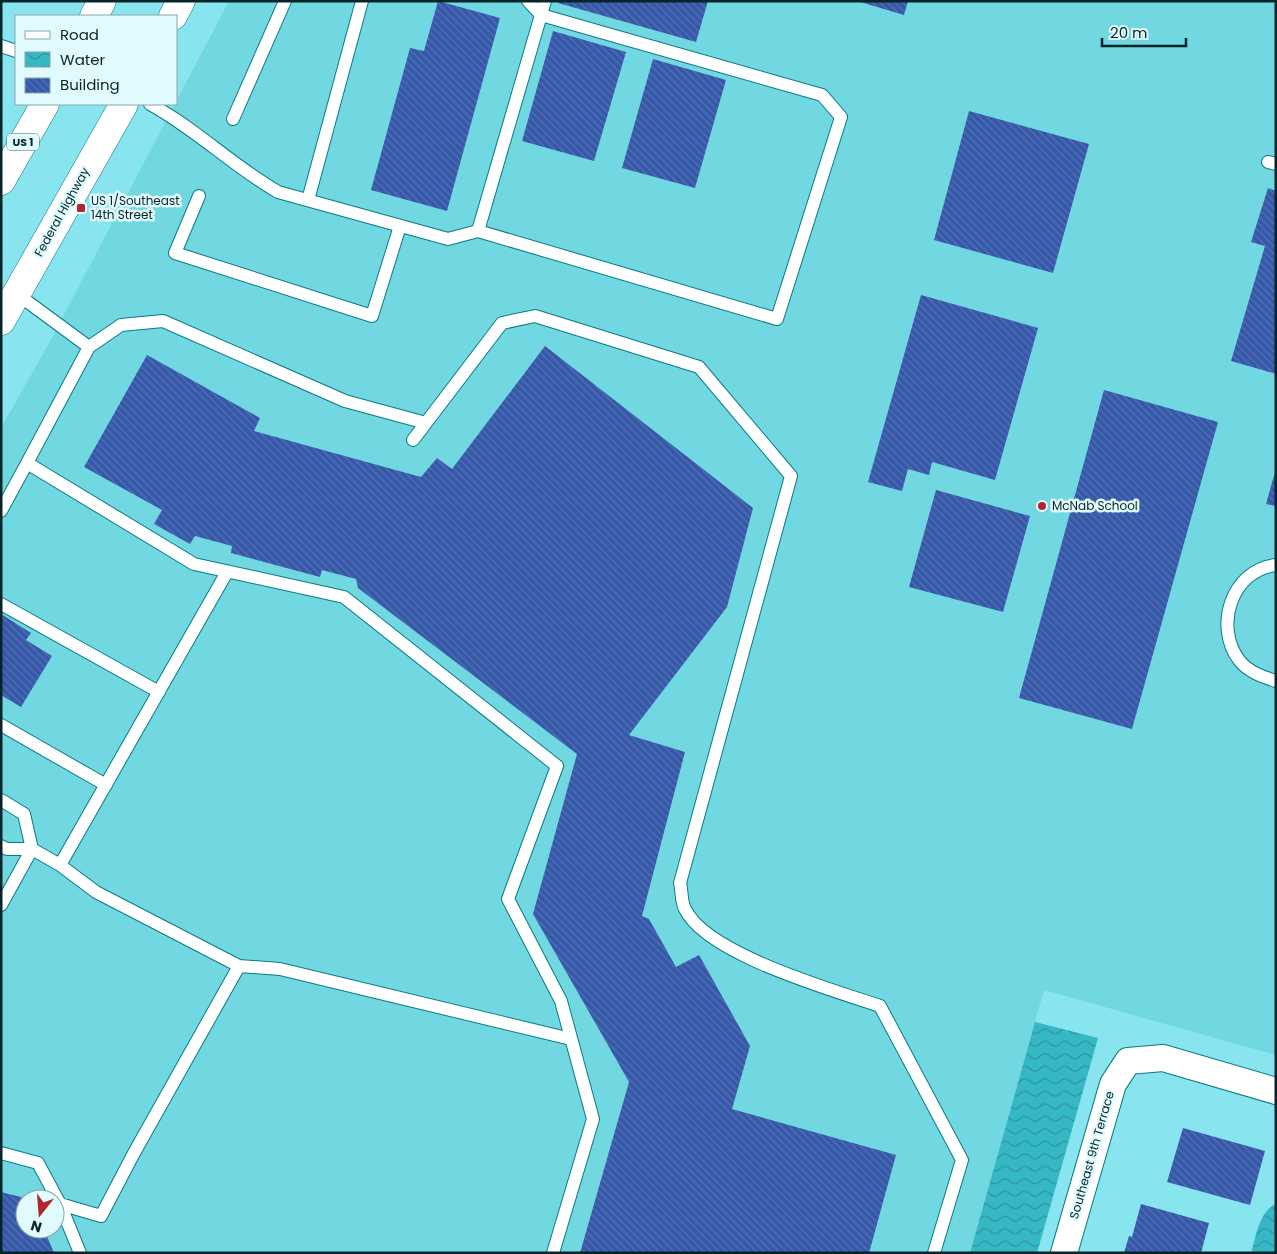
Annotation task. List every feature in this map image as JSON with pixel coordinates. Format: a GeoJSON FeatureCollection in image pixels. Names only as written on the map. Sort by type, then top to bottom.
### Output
{"type":"FeatureCollection","features":[{"type":"Feature","properties":{"kind":"main road"},"geometry":{"type":"LineString","coordinates":[[95,15],[102,1]]}},
{"type":"Feature","properties":{"kind":"main road","name":"US 1"},"geometry":{"type":"LineString","coordinates":[[1,181],[44,105]]}},
{"type":"Feature","properties":{"kind":"main road","name":"Federal Highway"},"geometry":{"type":"LineString","coordinates":[[1,321],[123,105]]}},
{"type":"Feature","properties":{"kind":"street","name":"Southeast 9th Terrace"},"geometry":{"type":"LineString","coordinates":[[1064,1253],[1112,1084],[1128,1061],[1163,1058],[1276,1091]]}},
{"type":"Feature","properties":{"kind":"lane"},"geometry":{"type":"LineString","coordinates":[[233,119],[285,1]]}},
{"type":"Feature","properties":{"kind":"lane"},"geometry":{"type":"LineString","coordinates":[[308,200],[362,1]]}},
{"type":"Feature","properties":{"kind":"lane"},"geometry":{"type":"LineString","coordinates":[[152,105],[180,121],[259,181],[278,192],[448,239],[478,230],[777,319],[841,117],[822,95],[541,14],[528,1]]}},
{"type":"Feature","properties":{"kind":"lane"},"geometry":{"type":"LineString","coordinates":[[478,230],[545,1]]}},
{"type":"Feature","properties":{"kind":"lane"},"geometry":{"type":"LineString","coordinates":[[1,46],[15,51]]}},
{"type":"Feature","properties":{"kind":"lane"},"geometry":{"type":"LineString","coordinates":[[199,196],[175,253],[372,316],[400,226]]}},
{"type":"Feature","properties":{"kind":"lane"},"geometry":{"type":"LineString","coordinates":[[17,294],[89,347]]}},
{"type":"Feature","properties":{"kind":"lane"},"geometry":{"type":"LineString","coordinates":[[413,440],[502,323],[535,316],[699,367],[792,476],[680,882],[684,908],[702,931],[772,970],[880,1006],[962,1160],[934,1253]]}},
{"type":"Feature","properties":{"kind":"lane"},"geometry":{"type":"LineString","coordinates":[[1,511],[89,347],[121,325],[163,321],[345,401],[426,422]]}},
{"type":"Feature","properties":{"kind":"lane"},"geometry":{"type":"LineString","coordinates":[[27,463],[194,564],[344,598],[557,766],[508,899],[561,1001],[593,1119],[553,1253]]}},
{"type":"Feature","properties":{"kind":"lane"},"geometry":{"type":"LineString","coordinates":[[1276,565],[1267,566],[1247,577],[1233,596],[1226,618],[1229,641],[1240,661],[1259,676],[1276,680]]}},
{"type":"Feature","properties":{"kind":"lane"},"geometry":{"type":"LineString","coordinates":[[60,865],[227,572]]}},
{"type":"Feature","properties":{"kind":"lane"},"geometry":{"type":"LineString","coordinates":[[1,604],[159,692]]}},
{"type":"Feature","properties":{"kind":"lane"},"geometry":{"type":"LineString","coordinates":[[1,725],[106,785]]}},
{"type":"Feature","properties":{"kind":"lane"},"geometry":{"type":"LineString","coordinates":[[1,800],[24,814],[32,849],[1,905]]}},
{"type":"Feature","properties":{"kind":"lane"},"geometry":{"type":"LineString","coordinates":[[1,846],[7,849],[32,849],[60,865],[96,892],[239,966],[280,968],[571,1039]]}},
{"type":"Feature","properties":{"kind":"lane"},"geometry":{"type":"LineString","coordinates":[[65,1205],[101,1216],[134,1153],[239,966]]}},
{"type":"Feature","properties":{"kind":"lane"},"geometry":{"type":"LineString","coordinates":[[1,1153],[38,1163],[52,1189]]}},
{"type":"Feature","properties":{"kind":"lane"},"geometry":{"type":"LineString","coordinates":[[65,1216],[80,1253]]}},
{"type":"Feature","properties":{"kind":"shaded area"},"geometry":{"type":"Polygon","coordinates":[[[229,1],[1276,1],[1276,1055],[1044,990],[970,1253],[1,1253],[1,428],[48,345],[174,105],[178,105],[178,98],[229,1]]]}},
{"type":"Feature","properties":{"kind":"water"},"geometry":{"type":"Polygon","coordinates":[[[1035,1022],[1098,1038],[1037,1253],[970,1253],[1035,1022]]]}},
{"type":"Feature","properties":{"kind":"water"},"geometry":{"type":"Polygon","coordinates":[[[1276,1204],[1276,1253],[1251,1253],[1262,1218],[1270,1207],[1276,1204]]]}},
{"type":"Feature","properties":{"kind":"building"},"geometry":{"type":"Polygon","coordinates":[[[438,1],[500,18],[447,211],[371,190],[410,48],[424,51],[438,1]]]}},
{"type":"Feature","properties":{"kind":"building"},"geometry":{"type":"Polygon","coordinates":[[[559,1],[708,1],[696,42],[558,3],[559,1]]]}},
{"type":"Feature","properties":{"kind":"building"},"geometry":{"type":"Polygon","coordinates":[[[857,1],[908,1],[904,15],[857,1]]]}},
{"type":"Feature","properties":{"kind":"building"},"geometry":{"type":"Polygon","coordinates":[[[553,31],[626,52],[594,161],[522,141],[553,31]]]}},
{"type":"Feature","properties":{"kind":"building"},"geometry":{"type":"Polygon","coordinates":[[[653,59],[726,80],[695,188],[622,168],[653,59]]]}},
{"type":"Feature","properties":{"kind":"building"},"geometry":{"type":"Polygon","coordinates":[[[969,111],[1089,144],[1053,273],[934,240],[969,111]]]}},
{"type":"Feature","properties":{"kind":"building"},"geometry":{"type":"Polygon","coordinates":[[[1268,188],[1276,191],[1276,374],[1231,361],[1265,246],[1251,242],[1268,188]]]}},
{"type":"Feature","properties":{"kind":"building"},"geometry":{"type":"Polygon","coordinates":[[[921,295],[1038,328],[995,480],[932,462],[929,475],[908,469],[902,491],[868,482],[921,295]]]}},
{"type":"Feature","properties":{"kind":"building"},"geometry":{"type":"Polygon","coordinates":[[[545,346],[753,508],[727,607],[629,735],[685,752],[642,916],[649,919],[676,967],[699,955],[750,1046],[732,1109],[896,1155],[869,1253],[580,1253],[629,1082],[533,914],[577,754],[358,588],[356,579],[322,570],[320,577],[231,553],[232,546],[195,536],[190,544],[154,524],[162,510],[84,467],[147,355],[260,418],[254,431],[421,477],[437,458],[452,469],[545,346]]]}},
{"type":"Feature","properties":{"kind":"building"},"geometry":{"type":"Polygon","coordinates":[[[1104,390],[1218,422],[1132,729],[1019,698],[1104,390]]]}},
{"type":"Feature","properties":{"kind":"building"},"geometry":{"type":"Polygon","coordinates":[[[1276,472],[1276,506],[1266,504],[1276,472]]]}},
{"type":"Feature","properties":{"kind":"building"},"geometry":{"type":"Polygon","coordinates":[[[936,490],[1030,516],[1003,612],[909,587],[936,490]]]}},
{"type":"Feature","properties":{"kind":"building"},"geometry":{"type":"Polygon","coordinates":[[[1,614],[31,633],[26,640],[52,656],[21,707],[1,695],[1,614]]]}},
{"type":"Feature","properties":{"kind":"building"},"geometry":{"type":"Polygon","coordinates":[[[1183,1128],[1265,1151],[1250,1205],[1167,1182],[1183,1128]]]}},
{"type":"Feature","properties":{"kind":"building"},"geometry":{"type":"Polygon","coordinates":[[[1,1192],[15,1196],[15,1239],[48,1239],[54,1253],[1,1253],[1,1192]]]}},
{"type":"Feature","properties":{"kind":"building"},"geometry":{"type":"Polygon","coordinates":[[[1141,1204],[1209,1223],[1201,1253],[1124,1253],[1129,1236],[1132,1237],[1141,1204]]]}},
{"type":"Feature","properties":{"kind":"place","name":"US 1/Southeast 14th Street"},"geometry":{"type":"Point","coordinates":[81,208]}},
{"type":"Feature","properties":{"kind":"place","name":"McNab School"},"geometry":{"type":"Point","coordinates":[1042,506]}}]}
